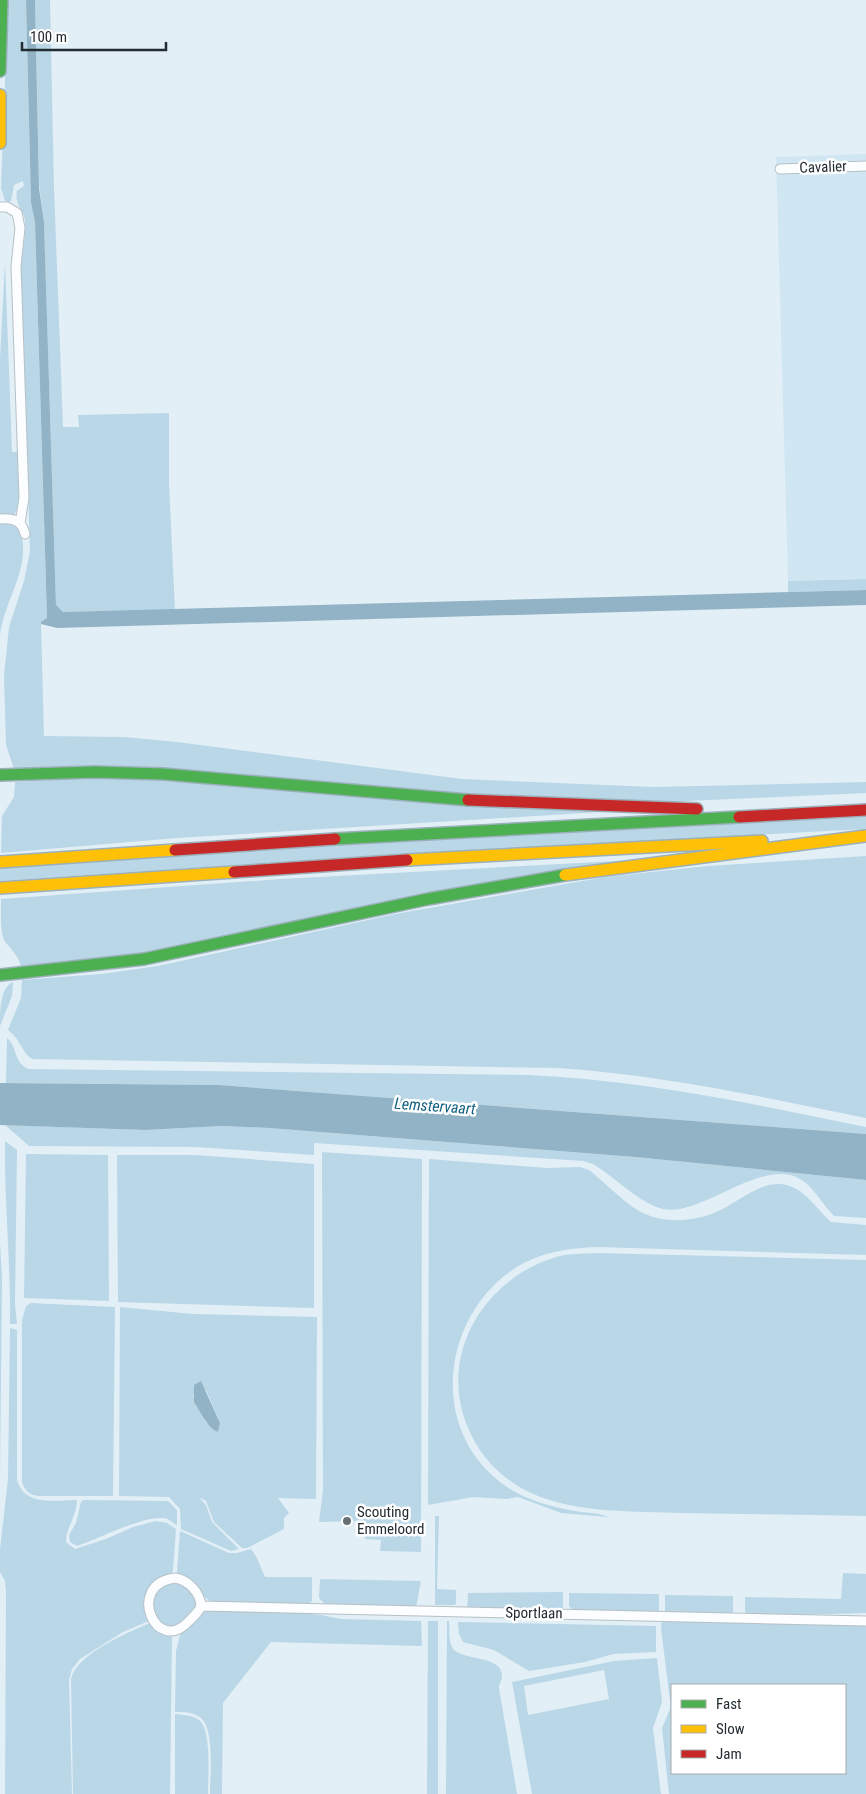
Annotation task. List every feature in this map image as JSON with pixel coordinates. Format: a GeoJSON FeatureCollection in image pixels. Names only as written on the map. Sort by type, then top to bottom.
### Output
{"type":"FeatureCollection","features":[{"type":"Feature","properties":{"kind":"main road"},"geometry":{"type":"LineString","coordinates":[[0,71],[2,0]]}},
{"type":"Feature","properties":{"kind":"main road"},"geometry":{"type":"LineString","coordinates":[[0,95],[0,143]]}},
{"type":"Feature","properties":{"kind":"main road"},"geometry":{"type":"LineString","coordinates":[[0,775],[95,772],[154,774],[453,799],[657,806],[761,814]]}},
{"type":"Feature","properties":{"kind":"main road"},"geometry":{"type":"LineString","coordinates":[[0,862],[426,833],[866,810]]}},
{"type":"Feature","properties":{"kind":"main road"},"geometry":{"type":"LineString","coordinates":[[0,888],[380,862],[865,836]]}},
{"type":"Feature","properties":{"kind":"main road"},"geometry":{"type":"LineString","coordinates":[[0,975],[144,959],[420,900],[545,878],[865,836]]}},
{"type":"Feature","properties":{"kind":"street","name":"Cavalier"},"geometry":{"type":"LineString","coordinates":[[780,169],[866,166]]}},
{"type":"Feature","properties":{"kind":"street"},"geometry":{"type":"LineString","coordinates":[[0,207],[12,209],[20,220],[16,266],[24,498],[20,522],[25,534]]}},
{"type":"Feature","properties":{"kind":"street"},"geometry":{"type":"LineString","coordinates":[[0,519],[11,519],[20,522]]}},
{"type":"Feature","properties":{"kind":"street"},"geometry":{"type":"LineString","coordinates":[[174,1578],[191,1586],[198,1595],[201,1606],[183,1628],[172,1631],[156,1623],[149,1611],[148,1601],[157,1586],[164,1581],[174,1578]]}},
{"type":"Feature","properties":{"kind":"street","name":"Sportlaan"},"geometry":{"type":"LineString","coordinates":[[201,1606],[866,1621]]}},
{"type":"Feature","properties":{"kind":"shaded area"},"geometry":{"type":"Polygon","coordinates":[[[8,0],[26,0],[31,203],[35,222],[47,619],[41,622],[44,736],[124,737],[177,742],[462,779],[654,787],[866,782],[866,793],[666,802],[613,801],[15,772],[6,745],[4,676],[9,627],[24,581],[30,551],[21,268],[25,221],[16,196],[17,191],[24,186],[23,181],[14,185],[11,201],[8,202],[5,201],[1,188],[8,0]]]}},
{"type":"Feature","properties":{"kind":"shaded area"},"geometry":{"type":"Polygon","coordinates":[[[35,0],[50,0],[54,188],[63,427],[79,427],[78,415],[169,413],[169,483],[175,610],[63,612],[56,606],[44,222],[39,184],[35,0]]]}},
{"type":"Feature","properties":{"kind":"shaded area"},"geometry":{"type":"Polygon","coordinates":[[[866,154],[866,579],[788,581],[776,157],[866,154]]]}},
{"type":"Feature","properties":{"kind":"shaded area"},"geometry":{"type":"Polygon","coordinates":[[[5,262],[12,452],[18,452],[20,504],[14,515],[0,516],[0,359],[5,262]]]}},
{"type":"Feature","properties":{"kind":"shaded area"},"geometry":{"type":"Polygon","coordinates":[[[0,522],[18,525],[23,553],[21,566],[0,635],[0,522]]]}},
{"type":"Feature","properties":{"kind":"shaded area"},"geometry":{"type":"Polygon","coordinates":[[[866,579],[866,590],[788,592],[788,581],[866,579]]]}},
{"type":"Feature","properties":{"kind":"shaded area"},"geometry":{"type":"Polygon","coordinates":[[[104,777],[616,811],[177,838],[1,853],[2,816],[14,797],[15,782],[104,777]]]}},
{"type":"Feature","properties":{"kind":"shaded area"},"geometry":{"type":"Polygon","coordinates":[[[866,817],[866,829],[398,854],[0,881],[0,868],[397,841],[866,817]]]}},
{"type":"Feature","properties":{"kind":"shaded area"},"geometry":{"type":"Polygon","coordinates":[[[866,856],[866,1118],[674,1081],[558,1068],[32,1059],[25,1053],[8,1030],[21,998],[22,980],[101,974],[158,966],[395,914],[605,877],[707,866],[866,856]]]}},
{"type":"Feature","properties":{"kind":"shaded area"},"geometry":{"type":"Polygon","coordinates":[[[674,858],[200,948],[21,967],[16,956],[4,940],[1,926],[1,899],[281,879],[674,858]]]}},
{"type":"Feature","properties":{"kind":"shaded area"},"geometry":{"type":"Polygon","coordinates":[[[13,982],[12,996],[0,1026],[3,994],[5,989],[13,982]]]}},
{"type":"Feature","properties":{"kind":"shaded area"},"geometry":{"type":"Polygon","coordinates":[[[7,1038],[20,1062],[28,1069],[528,1075],[571,1078],[698,1094],[866,1127],[866,1134],[219,1085],[6,1083],[7,1038]]]}},
{"type":"Feature","properties":{"kind":"shaded area"},"geometry":{"type":"Polygon","coordinates":[[[5,1125],[145,1130],[222,1126],[269,1128],[635,1157],[866,1180],[866,1218],[834,1216],[807,1184],[792,1175],[774,1174],[755,1179],[697,1204],[679,1209],[663,1209],[645,1202],[601,1169],[583,1161],[314,1143],[314,1155],[196,1147],[29,1146],[5,1125]]]}},
{"type":"Feature","properties":{"kind":"shaded area"},"geometry":{"type":"Polygon","coordinates":[[[5,1141],[17,1150],[15,1304],[17,1324],[10,1324],[5,1141]]]}},
{"type":"Feature","properties":{"kind":"shaded area"},"geometry":{"type":"Polygon","coordinates":[[[322,1152],[422,1159],[421,1552],[380,1551],[381,1540],[365,1539],[364,1521],[319,1522],[323,1490],[322,1152]]]}},
{"type":"Feature","properties":{"kind":"shaded area"},"geometry":{"type":"Polygon","coordinates":[[[26,1154],[108,1155],[109,1301],[24,1298],[26,1154]]]}},
{"type":"Feature","properties":{"kind":"shaded area"},"geometry":{"type":"Polygon","coordinates":[[[117,1155],[196,1155],[314,1164],[314,1308],[118,1302],[117,1155]]]}},
{"type":"Feature","properties":{"kind":"shaded area"},"geometry":{"type":"Polygon","coordinates":[[[429,1159],[547,1168],[580,1167],[589,1170],[637,1210],[651,1216],[669,1220],[687,1220],[714,1213],[767,1186],[778,1184],[789,1186],[805,1195],[831,1222],[866,1225],[866,1255],[597,1247],[576,1248],[546,1254],[517,1267],[493,1286],[474,1310],[461,1337],[454,1366],[453,1396],[459,1425],[472,1452],[493,1476],[511,1490],[531,1500],[608,1517],[561,1513],[518,1497],[507,1499],[473,1497],[428,1505],[429,1159]]]}},
{"type":"Feature","properties":{"kind":"shaded area"},"geometry":{"type":"Polygon","coordinates":[[[0,1243],[2,1278],[0,1480],[0,1243]]]}},
{"type":"Feature","properties":{"kind":"shaded area"},"geometry":{"type":"Polygon","coordinates":[[[598,1253],[866,1260],[866,1516],[646,1512],[587,1508],[549,1500],[521,1488],[502,1475],[487,1459],[474,1440],[460,1403],[458,1375],[463,1349],[473,1324],[488,1302],[507,1283],[530,1268],[556,1257],[571,1254],[598,1253]]]}},
{"type":"Feature","properties":{"kind":"shaded area"},"geometry":{"type":"Polygon","coordinates":[[[31,1303],[115,1307],[113,1496],[39,1496],[30,1494],[23,1485],[22,1320],[26,1306],[31,1303]]]}},
{"type":"Feature","properties":{"kind":"shaded area"},"geometry":{"type":"Polygon","coordinates":[[[120,1307],[193,1314],[317,1317],[316,1499],[278,1498],[289,1513],[284,1518],[284,1529],[247,1548],[242,1548],[214,1522],[206,1501],[199,1497],[206,1505],[212,1522],[239,1549],[231,1551],[181,1529],[180,1509],[169,1497],[119,1496],[120,1307]],[[206,1390],[193,1395],[206,1423],[218,1432],[220,1423],[206,1390]]]}},
{"type":"Feature","properties":{"kind":"shaded area"},"geometry":{"type":"Polygon","coordinates":[[[10,1328],[17,1330],[17,1480],[21,1489],[27,1495],[42,1500],[77,1500],[66,1538],[66,1542],[75,1549],[106,1539],[133,1527],[156,1521],[167,1523],[176,1529],[171,1575],[150,1589],[151,1620],[123,1632],[80,1659],[72,1669],[69,1680],[72,1794],[5,1794],[6,1592],[5,1581],[0,1572],[0,1549],[8,1479],[10,1328]]]}},
{"type":"Feature","properties":{"kind":"shaded area"},"geometry":{"type":"Polygon","coordinates":[[[84,1500],[168,1501],[177,1510],[177,1525],[165,1518],[154,1518],[132,1524],[77,1546],[70,1542],[69,1535],[76,1523],[81,1502],[84,1500]]]}},
{"type":"Feature","properties":{"kind":"shaded area"},"geometry":{"type":"Polygon","coordinates":[[[435,1516],[439,1516],[437,1589],[456,1590],[456,1604],[454,1605],[435,1605],[435,1516]]]}},
{"type":"Feature","properties":{"kind":"shaded area"},"geometry":{"type":"Polygon","coordinates":[[[180,1531],[229,1553],[251,1549],[265,1577],[312,1577],[312,1601],[308,1605],[211,1602],[180,1578],[177,1572],[180,1531]]]}},
{"type":"Feature","properties":{"kind":"shaded area"},"geometry":{"type":"Polygon","coordinates":[[[843,1573],[866,1574],[866,1613],[749,1616],[745,1611],[745,1597],[841,1599],[843,1573]]]}},
{"type":"Feature","properties":{"kind":"shaded area"},"geometry":{"type":"Polygon","coordinates":[[[320,1579],[421,1581],[416,1608],[327,1606],[319,1598],[320,1579]]]}},
{"type":"Feature","properties":{"kind":"shaded area"},"geometry":{"type":"Polygon","coordinates":[[[177,1581],[192,1591],[198,1605],[195,1611],[172,1628],[159,1623],[150,1605],[156,1589],[177,1581]]]}},
{"type":"Feature","properties":{"kind":"shaded area"},"geometry":{"type":"Polygon","coordinates":[[[563,1592],[563,1608],[560,1611],[467,1611],[468,1593],[563,1592]]]}},
{"type":"Feature","properties":{"kind":"shaded area"},"geometry":{"type":"Polygon","coordinates":[[[569,1593],[659,1594],[659,1613],[574,1611],[569,1606],[569,1593]]]}},
{"type":"Feature","properties":{"kind":"shaded area"},"geometry":{"type":"Polygon","coordinates":[[[665,1595],[733,1596],[733,1615],[667,1613],[665,1611],[665,1595]]]}},
{"type":"Feature","properties":{"kind":"shaded area"},"geometry":{"type":"Polygon","coordinates":[[[246,1608],[321,1615],[341,1619],[421,1621],[422,1646],[271,1642],[223,1703],[222,1794],[210,1794],[211,1754],[205,1724],[201,1718],[195,1715],[175,1712],[176,1651],[180,1635],[203,1612],[246,1608]]]}},
{"type":"Feature","properties":{"kind":"shaded area"},"geometry":{"type":"Polygon","coordinates":[[[662,1619],[866,1624],[866,1794],[669,1794],[662,1728],[670,1709],[661,1628],[662,1619]]]}},
{"type":"Feature","properties":{"kind":"shaded area"},"geometry":{"type":"Polygon","coordinates":[[[428,1621],[438,1621],[438,1794],[427,1794],[428,1621]]]}},
{"type":"Feature","properties":{"kind":"shaded area"},"geometry":{"type":"Polygon","coordinates":[[[447,1621],[449,1621],[451,1646],[453,1649],[458,1653],[497,1665],[501,1670],[502,1678],[499,1688],[517,1794],[446,1794],[447,1621]]]}},
{"type":"Feature","properties":{"kind":"shaded area"},"geometry":{"type":"Polygon","coordinates":[[[153,1622],[172,1637],[170,1794],[73,1794],[71,1679],[75,1670],[93,1652],[131,1631],[153,1622]]]}},
{"type":"Feature","properties":{"kind":"shaded area"},"geometry":{"type":"Polygon","coordinates":[[[458,1622],[656,1626],[656,1652],[613,1654],[585,1662],[529,1671],[494,1650],[463,1642],[459,1634],[458,1622]]]}},
{"type":"Feature","properties":{"kind":"shaded area"},"geometry":{"type":"Polygon","coordinates":[[[657,1658],[662,1702],[653,1728],[661,1794],[532,1794],[512,1682],[614,1661],[657,1658]],[[604,1670],[524,1686],[528,1715],[609,1699],[604,1670]]]}},
{"type":"Feature","properties":{"kind":"shaded area"},"geometry":{"type":"Polygon","coordinates":[[[175,1714],[193,1717],[203,1725],[208,1743],[208,1794],[175,1794],[175,1714]]]}},
{"type":"Feature","properties":{"kind":"water"},"geometry":{"type":"Polygon","coordinates":[[[26,0],[35,0],[39,188],[44,222],[56,605],[63,612],[866,590],[866,605],[57,628],[41,624],[47,618],[35,222],[31,203],[26,0]]]}},
{"type":"Feature","properties":{"kind":"water","name":"Lemstervaart"},"geometry":{"type":"Polygon","coordinates":[[[0,1083],[219,1085],[866,1134],[866,1180],[635,1157],[269,1128],[222,1126],[145,1130],[0,1125],[0,1083]]]}},
{"type":"Feature","properties":{"kind":"water"},"geometry":{"type":"Polygon","coordinates":[[[201,1381],[220,1423],[218,1432],[207,1423],[194,1402],[194,1385],[201,1381]]]}},
{"type":"Feature","properties":{"kind":"traffic: fast"},"geometry":{"type":"LineString","coordinates":[[0,71],[2,0]]}},
{"type":"Feature","properties":{"kind":"traffic: fast"},"geometry":{"type":"LineString","coordinates":[[0,775],[95,772],[163,774],[468,800]]}},
{"type":"Feature","properties":{"kind":"traffic: fast"},"geometry":{"type":"LineString","coordinates":[[335,839],[739,817]]}},
{"type":"Feature","properties":{"kind":"traffic: fast"},"geometry":{"type":"LineString","coordinates":[[0,975],[144,959],[428,899],[565,875]]}},
{"type":"Feature","properties":{"kind":"traffic: slow"},"geometry":{"type":"LineString","coordinates":[[0,95],[0,143]]}},
{"type":"Feature","properties":{"kind":"traffic: slow"},"geometry":{"type":"LineString","coordinates":[[565,875],[865,836]]}},
{"type":"Feature","properties":{"kind":"traffic: slow"},"geometry":{"type":"LineString","coordinates":[[407,860],[762,841]]}},
{"type":"Feature","properties":{"kind":"traffic: slow"},"geometry":{"type":"LineString","coordinates":[[0,862],[175,850]]}},
{"type":"Feature","properties":{"kind":"traffic: slow"},"geometry":{"type":"LineString","coordinates":[[0,888],[234,872]]}},
{"type":"Feature","properties":{"kind":"traffic: jam"},"geometry":{"type":"LineString","coordinates":[[468,800],[697,809]]}},
{"type":"Feature","properties":{"kind":"traffic: jam"},"geometry":{"type":"LineString","coordinates":[[739,817],[866,810]]}},
{"type":"Feature","properties":{"kind":"traffic: jam"},"geometry":{"type":"LineString","coordinates":[[175,850],[335,839]]}},
{"type":"Feature","properties":{"kind":"traffic: jam"},"geometry":{"type":"LineString","coordinates":[[234,872],[407,860]]}},
{"type":"Feature","properties":{"kind":"place","name":"Scouting Emmeloord"},"geometry":{"type":"Point","coordinates":[347,1521]}}]}
